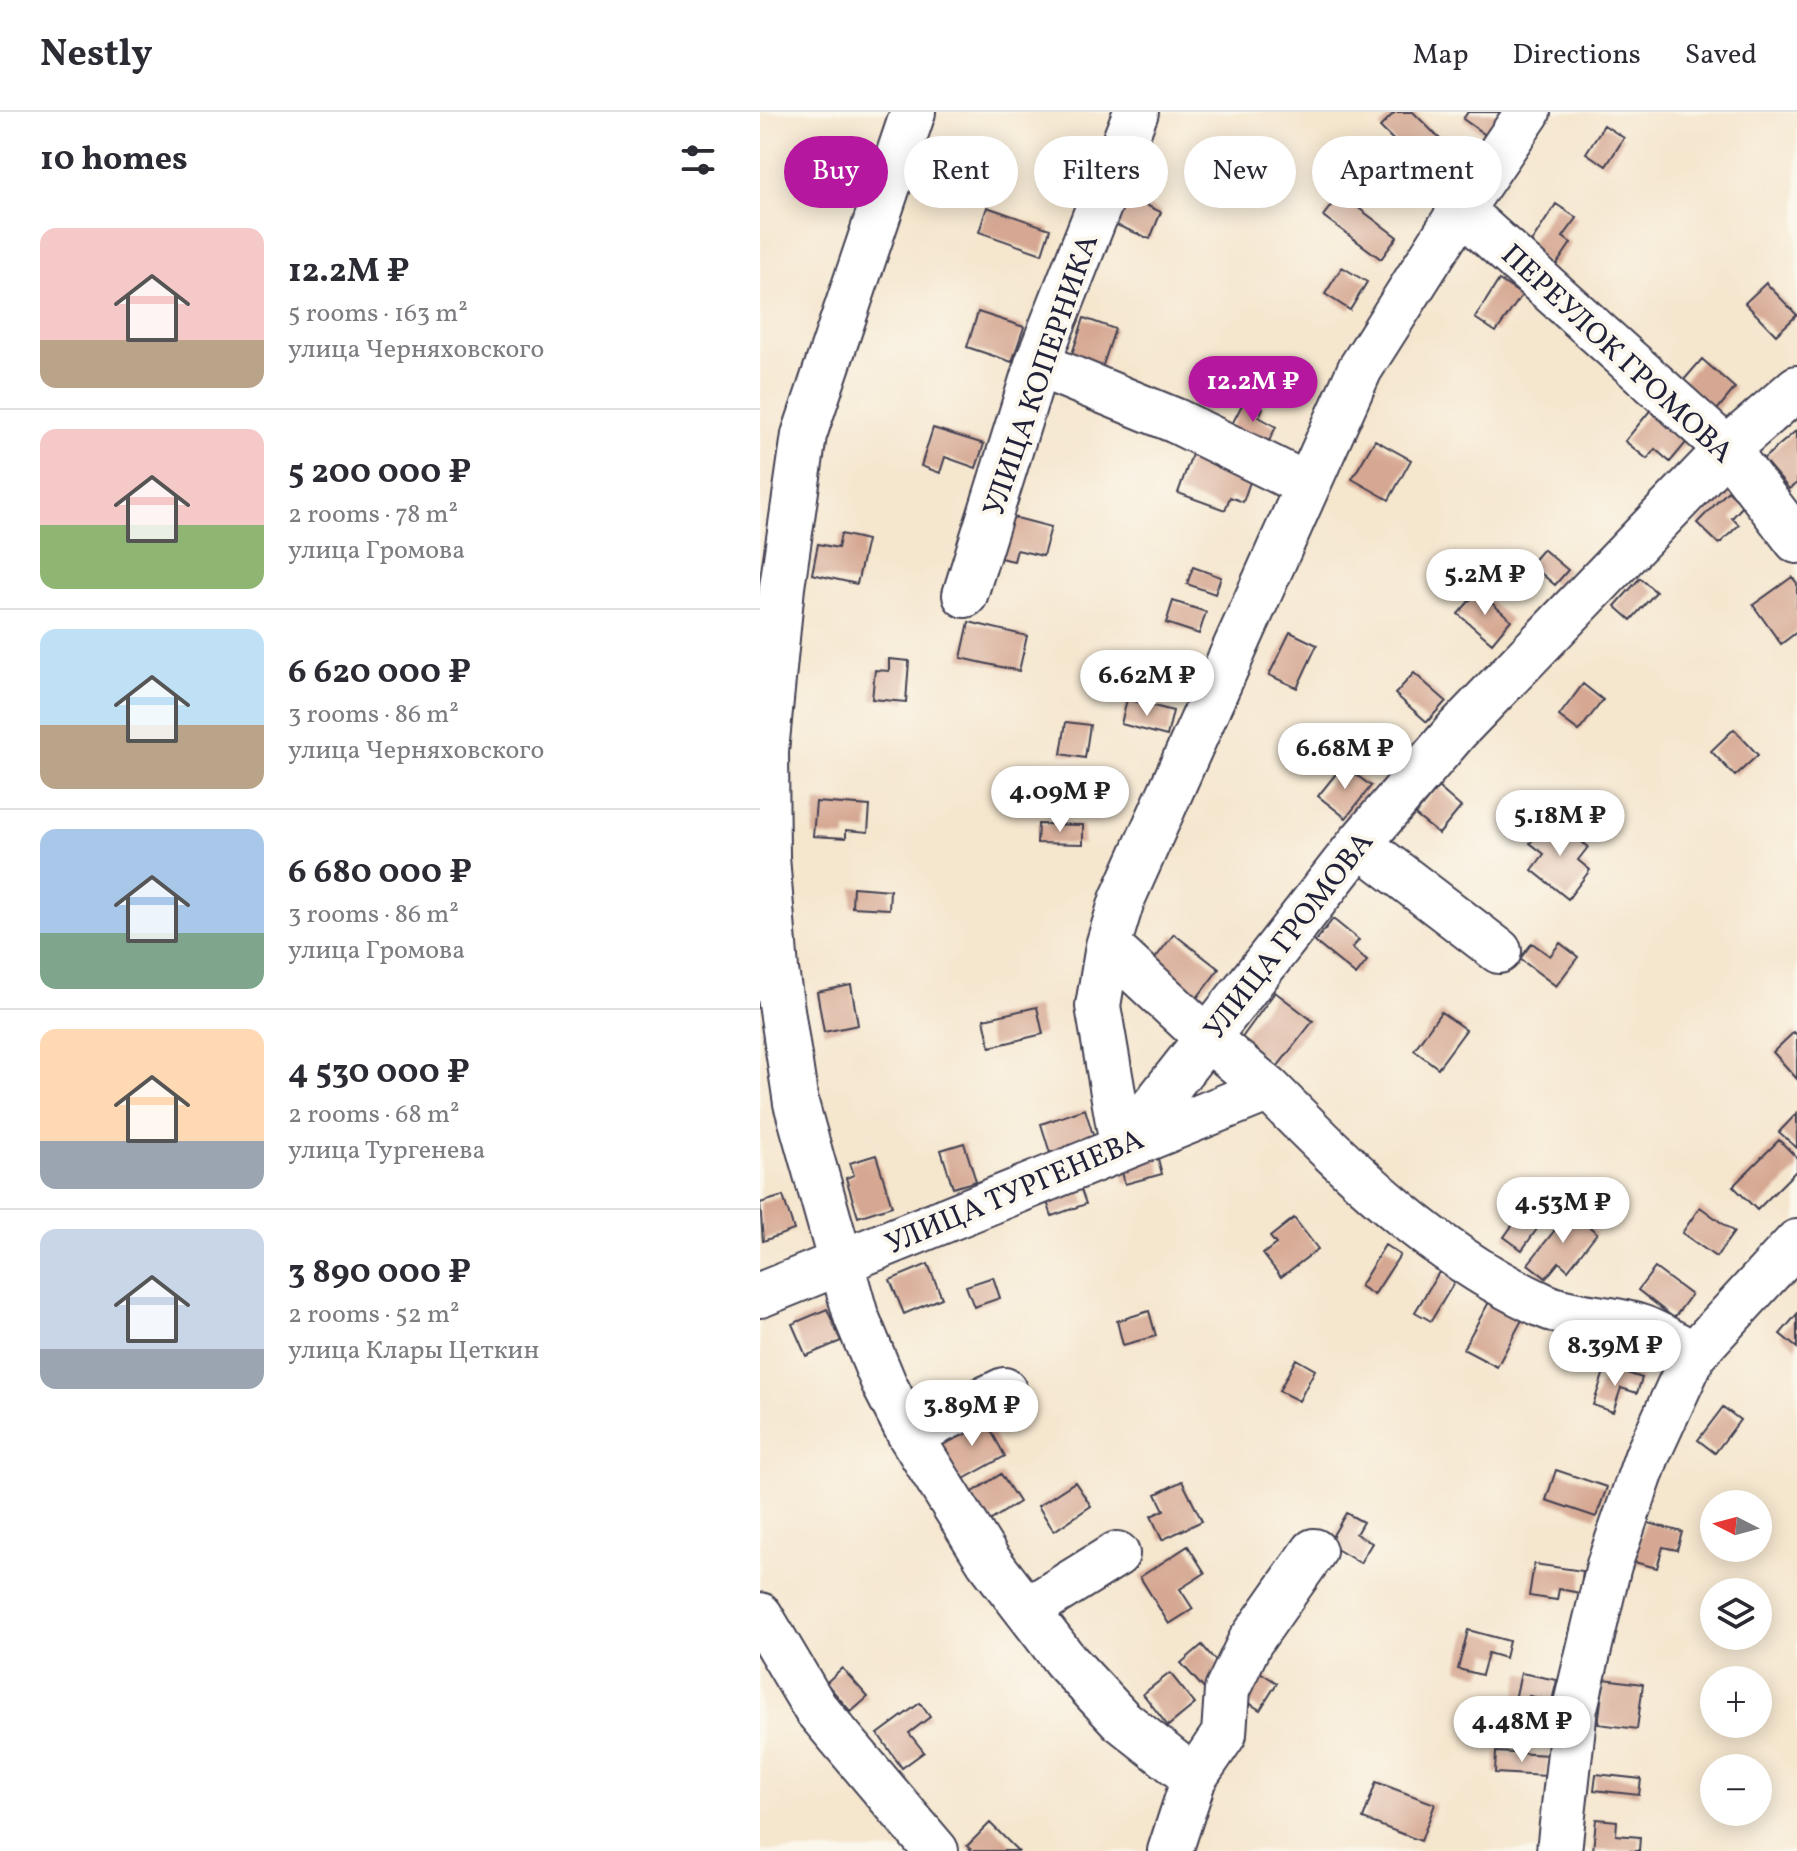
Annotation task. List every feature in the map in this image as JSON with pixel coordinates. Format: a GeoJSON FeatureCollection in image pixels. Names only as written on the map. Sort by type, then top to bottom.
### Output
{"type":"FeatureCollection","features":[{"type":"Feature","properties":{"kind":"street"},"geometry":{"type":"LineString","coordinates":[[913,112],[804,435],[782,587],[766,751],[767,857],[776,970],[796,1103],[839,1264],[885,1386],[910,1435],[988,1560],[1065,1660],[1121,1720],[1194,1778]]}},
{"type":"Feature","properties":{"kind":"street","name":"УЛИЦА КОПЕРНИКА"},"geometry":{"type":"LineString","coordinates":[[965,595],[1037,364],[1136,112]]}},
{"type":"Feature","properties":{"kind":"street"},"geometry":{"type":"LineString","coordinates":[[1122,1145],[1098,1006],[1108,946],[1122,900],[1360,369],[1461,210],[1528,112]]}},
{"type":"Feature","properties":{"kind":"street","name":"ПЕРЕУЛОК ГРОМОВА"},"geometry":{"type":"LineString","coordinates":[[1461,210],[1727,449],[1797,541]]}},
{"type":"Feature","properties":{"kind":"street"},"geometry":{"type":"LineString","coordinates":[[1037,364],[1176,421],[1307,485]]}},
{"type":"Feature","properties":{"kind":"street","name":"УЛИЦА ГРОМОВА"},"geometry":{"type":"LineString","coordinates":[[1122,1145],[1359,844],[1457,730],[1727,449],[1797,388]]}},
{"type":"Feature","properties":{"kind":"street"},"geometry":{"type":"LineString","coordinates":[[1359,844],[1499,951]]}},
{"type":"Feature","properties":{"kind":"street"},"geometry":{"type":"LineString","coordinates":[[1108,946],[1207,1038],[1269,1089],[1351,1173],[1419,1228],[1487,1274],[1549,1308],[1638,1326],[1694,1354]]}},
{"type":"Feature","properties":{"kind":"street","name":"УЛИЦА ТУРГЕНЕВА"},"geometry":{"type":"LineString","coordinates":[[760,1295],[1122,1145],[1269,1089]]}},
{"type":"Feature","properties":{"kind":"street"},"geometry":{"type":"LineString","coordinates":[[1559,1851],[1575,1708],[1609,1565],[1647,1456],[1694,1354],[1797,1243]]}},
{"type":"Feature","properties":{"kind":"street"},"geometry":{"type":"LineString","coordinates":[[910,1435],[1004,1390]]}},
{"type":"Feature","properties":{"kind":"street"},"geometry":{"type":"LineString","coordinates":[[1170,1851],[1194,1778],[1224,1734],[1227,1690],[1250,1642],[1314,1551]]}},
{"type":"Feature","properties":{"kind":"street"},"geometry":{"type":"LineString","coordinates":[[1027,1610],[1117,1554]]}},
{"type":"Feature","properties":{"kind":"street"},"geometry":{"type":"LineString","coordinates":[[760,1615],[815,1708],[936,1851]]}},
{"type":"Feature","properties":{"kind":"building"},"geometry":{"type":"Polygon","coordinates":[[[1395,112],[1413,112],[1437,136],[1389,136],[1380,127],[1395,112]]]}},
{"type":"Feature","properties":{"kind":"building"},"geometry":{"type":"Polygon","coordinates":[[[1468,112],[1503,112],[1487,136],[1463,119],[1468,112]]]}},
{"type":"Feature","properties":{"kind":"building"},"geometry":{"type":"Polygon","coordinates":[[[1604,125],[1624,138],[1606,166],[1586,153],[1604,125]]]}},
{"type":"Feature","properties":{"kind":"building"},"geometry":{"type":"Polygon","coordinates":[[[1556,204],[1577,218],[1563,237],[1571,243],[1554,268],[1527,249],[1556,204]]]}},
{"type":"Feature","properties":{"kind":"building"},"geometry":{"type":"Polygon","coordinates":[[[987,208],[1050,229],[1042,254],[979,232],[987,208]]]}},
{"type":"Feature","properties":{"kind":"building"},"geometry":{"type":"Polygon","coordinates":[[[1121,208],[1152,208],[1161,212],[1150,239],[1114,224],[1121,208]]]}},
{"type":"Feature","properties":{"kind":"building"},"geometry":{"type":"Polygon","coordinates":[[[1329,208],[1359,208],[1397,237],[1381,259],[1323,216],[1329,208]]]}},
{"type":"Feature","properties":{"kind":"building"},"geometry":{"type":"Polygon","coordinates":[[[1342,267],[1367,282],[1350,310],[1325,294],[1342,267]]]}},
{"type":"Feature","properties":{"kind":"building"},"geometry":{"type":"Polygon","coordinates":[[[1499,280],[1522,295],[1496,332],[1475,318],[1499,280]]]}},
{"type":"Feature","properties":{"kind":"building"},"geometry":{"type":"Polygon","coordinates":[[[1766,283],[1797,315],[1776,335],[1745,303],[1766,283]]]}},
{"type":"Feature","properties":{"kind":"building"},"geometry":{"type":"Polygon","coordinates":[[[978,312],[1024,327],[1012,362],[967,347],[978,312]]]}},
{"type":"Feature","properties":{"kind":"building"},"geometry":{"type":"Polygon","coordinates":[[[1084,318],[1115,329],[1102,368],[1071,357],[1084,318]]]}},
{"type":"Feature","properties":{"kind":"building"},"geometry":{"type":"Polygon","coordinates":[[[1702,359],[1735,388],[1717,410],[1683,381],[1702,359]]]}},
{"type":"Feature","properties":{"kind":"building"},"geometry":{"type":"Polygon","coordinates":[[[1245,399],[1263,408],[1259,417],[1276,427],[1266,447],[1230,428],[1245,399]]]}},
{"type":"Feature","properties":{"kind":"building"},"geometry":{"type":"Polygon","coordinates":[[[1653,407],[1690,438],[1670,462],[1655,449],[1647,459],[1625,441],[1653,407]]]}},
{"type":"Feature","properties":{"kind":"building"},"geometry":{"type":"Polygon","coordinates":[[[933,428],[984,444],[976,468],[945,457],[940,473],[921,466],[933,428]]]}},
{"type":"Feature","properties":{"kind":"building"},"geometry":{"type":"Polygon","coordinates":[[[1797,430],[1797,483],[1789,489],[1763,459],[1797,430]]]}},
{"type":"Feature","properties":{"kind":"building"},"geometry":{"type":"Polygon","coordinates":[[[1375,440],[1411,460],[1389,500],[1352,479],[1375,440]]]}},
{"type":"Feature","properties":{"kind":"building"},"geometry":{"type":"Polygon","coordinates":[[[1192,454],[1252,476],[1243,502],[1230,497],[1225,510],[1178,493],[1192,454]]]}},
{"type":"Feature","properties":{"kind":"building"},"geometry":{"type":"Polygon","coordinates":[[[1728,491],[1743,506],[1732,518],[1739,525],[1719,544],[1697,523],[1728,491]]]}},
{"type":"Feature","properties":{"kind":"building"},"geometry":{"type":"Polygon","coordinates":[[[1005,515],[1051,527],[1043,556],[1017,550],[1014,561],[995,557],[1005,515]]]}},
{"type":"Feature","properties":{"kind":"building"},"geometry":{"type":"Polygon","coordinates":[[[841,534],[867,540],[857,584],[812,574],[818,544],[838,548],[841,534]]]}},
{"type":"Feature","properties":{"kind":"building"},"geometry":{"type":"Polygon","coordinates":[[[1543,549],[1568,570],[1555,585],[1530,564],[1543,549]]]}},
{"type":"Feature","properties":{"kind":"building"},"geometry":{"type":"Polygon","coordinates":[[[1193,567],[1221,577],[1215,594],[1187,584],[1193,567]]]}},
{"type":"Feature","properties":{"kind":"building"},"geometry":{"type":"Polygon","coordinates":[[[1792,577],[1797,583],[1797,632],[1781,644],[1753,605],[1792,577]]]}},
{"type":"Feature","properties":{"kind":"building"},"geometry":{"type":"Polygon","coordinates":[[[1640,578],[1656,592],[1631,620],[1615,606],[1640,578]]]}},
{"type":"Feature","properties":{"kind":"building"},"geometry":{"type":"Polygon","coordinates":[[[1478,591],[1511,620],[1492,643],[1458,614],[1478,591]]]}},
{"type":"Feature","properties":{"kind":"building"},"geometry":{"type":"Polygon","coordinates":[[[1173,601],[1206,612],[1199,634],[1166,623],[1173,601]]]}},
{"type":"Feature","properties":{"kind":"building"},"geometry":{"type":"Polygon","coordinates":[[[969,622],[1027,636],[1019,671],[961,658],[969,622]]]}},
{"type":"Feature","properties":{"kind":"building"},"geometry":{"type":"Polygon","coordinates":[[[1290,632],[1317,645],[1297,688],[1269,675],[1290,632]]]}},
{"type":"Feature","properties":{"kind":"building"},"geometry":{"type":"Polygon","coordinates":[[[889,659],[909,661],[906,702],[872,699],[875,670],[889,671],[889,659]]]}},
{"type":"Feature","properties":{"kind":"building"},"geometry":{"type":"Polygon","coordinates":[[[1414,673],[1446,701],[1427,722],[1395,694],[1414,673]]]}},
{"type":"Feature","properties":{"kind":"building"},"geometry":{"type":"Polygon","coordinates":[[[1583,684],[1603,700],[1579,731],[1559,716],[1583,684]]]}},
{"type":"Feature","properties":{"kind":"building"},"geometry":{"type":"Polygon","coordinates":[[[1127,699],[1173,711],[1167,736],[1121,724],[1127,699]]]}},
{"type":"Feature","properties":{"kind":"building"},"geometry":{"type":"Polygon","coordinates":[[[1066,722],[1090,725],[1085,758],[1061,754],[1066,722]]]}},
{"type":"Feature","properties":{"kind":"building"},"geometry":{"type":"Polygon","coordinates":[[[1734,729],[1758,755],[1735,776],[1711,751],[1734,729]]]}},
{"type":"Feature","properties":{"kind":"building"},"geometry":{"type":"Polygon","coordinates":[[[1343,765],[1371,786],[1346,818],[1318,796],[1343,765]]]}},
{"type":"Feature","properties":{"kind":"building"},"geometry":{"type":"Polygon","coordinates":[[[1021,771],[1062,774],[1061,797],[1020,794],[1021,771]]]}},
{"type":"Feature","properties":{"kind":"building"},"geometry":{"type":"Polygon","coordinates":[[[1438,787],[1461,807],[1439,834],[1415,815],[1438,787]]]}},
{"type":"Feature","properties":{"kind":"building"},"geometry":{"type":"Polygon","coordinates":[[[816,802],[870,806],[868,832],[846,830],[846,838],[813,836],[816,802]]]}},
{"type":"Feature","properties":{"kind":"building"},"geometry":{"type":"Polygon","coordinates":[[[1551,817],[1588,847],[1578,860],[1590,870],[1568,899],[1532,870],[1544,854],[1530,843],[1551,817]]]}},
{"type":"Feature","properties":{"kind":"building"},"geometry":{"type":"Polygon","coordinates":[[[1038,824],[1083,825],[1083,844],[1037,843],[1038,824]]]}},
{"type":"Feature","properties":{"kind":"building"},"geometry":{"type":"Polygon","coordinates":[[[853,887],[890,890],[889,909],[852,907],[853,887]]]}},
{"type":"Feature","properties":{"kind":"building"},"geometry":{"type":"Polygon","coordinates":[[[1333,919],[1359,940],[1352,948],[1367,961],[1356,975],[1315,942],[1333,919]]]}},
{"type":"Feature","properties":{"kind":"building"},"geometry":{"type":"Polygon","coordinates":[[[1174,934],[1219,969],[1196,999],[1151,964],[1174,934]]]}},
{"type":"Feature","properties":{"kind":"building"},"geometry":{"type":"Polygon","coordinates":[[[1532,943],[1550,956],[1560,943],[1578,957],[1556,986],[1520,959],[1532,943]]]}},
{"type":"Feature","properties":{"kind":"building"},"geometry":{"type":"Polygon","coordinates":[[[851,985],[858,1025],[824,1032],[817,992],[851,985]]]}},
{"type":"Feature","properties":{"kind":"building"},"geometry":{"type":"Polygon","coordinates":[[[1275,992],[1313,1021],[1277,1067],[1241,1039],[1275,992]]]}},
{"type":"Feature","properties":{"kind":"building"},"geometry":{"type":"Polygon","coordinates":[[[1037,1007],[1043,1034],[990,1047],[984,1019],[1037,1007]]]}},
{"type":"Feature","properties":{"kind":"building"},"geometry":{"type":"Polygon","coordinates":[[[1441,1012],[1466,1030],[1438,1068],[1414,1050],[1441,1012]]]}},
{"type":"Feature","properties":{"kind":"building"},"geometry":{"type":"Polygon","coordinates":[[[1794,1032],[1797,1035],[1797,1079],[1773,1052],[1794,1032]]]}},
{"type":"Feature","properties":{"kind":"building"},"geometry":{"type":"Polygon","coordinates":[[[1085,1109],[1094,1138],[1050,1153],[1041,1124],[1085,1109]]]}},
{"type":"Feature","properties":{"kind":"building"},"geometry":{"type":"Polygon","coordinates":[[[1797,1113],[1797,1148],[1779,1132],[1797,1113]]]}},
{"type":"Feature","properties":{"kind":"building"},"geometry":{"type":"Polygon","coordinates":[[[1779,1140],[1797,1158],[1797,1170],[1757,1210],[1733,1186],[1779,1140]]]}},
{"type":"Feature","properties":{"kind":"building"},"geometry":{"type":"Polygon","coordinates":[[[964,1143],[976,1181],[953,1188],[941,1150],[964,1143]]]}},
{"type":"Feature","properties":{"kind":"building"},"geometry":{"type":"Polygon","coordinates":[[[876,1155],[892,1206],[858,1217],[846,1178],[854,1175],[850,1163],[876,1155]]]}},
{"type":"Feature","properties":{"kind":"building"},"geometry":{"type":"Polygon","coordinates":[[[1157,1155],[1162,1174],[1125,1184],[1120,1164],[1157,1155]]]}},
{"type":"Feature","properties":{"kind":"building"},"geometry":{"type":"Polygon","coordinates":[[[1079,1184],[1086,1204],[1052,1216],[1045,1196],[1079,1184]]]}},
{"type":"Feature","properties":{"kind":"building"},"geometry":{"type":"Polygon","coordinates":[[[783,1196],[794,1230],[763,1241],[760,1203],[783,1196]]]}},
{"type":"Feature","properties":{"kind":"building"},"geometry":{"type":"Polygon","coordinates":[[[1700,1207],[1734,1232],[1716,1257],[1682,1233],[1700,1207]]]}},
{"type":"Feature","properties":{"kind":"building"},"geometry":{"type":"Polygon","coordinates":[[[1570,1211],[1597,1233],[1568,1270],[1559,1262],[1546,1278],[1528,1264],[1570,1211]]]}},
{"type":"Feature","properties":{"kind":"building"},"geometry":{"type":"Polygon","coordinates":[[[1519,1216],[1537,1229],[1522,1250],[1504,1237],[1519,1216]]]}},
{"type":"Feature","properties":{"kind":"building"},"geometry":{"type":"Polygon","coordinates":[[[1294,1218],[1318,1249],[1281,1277],[1263,1254],[1276,1244],[1270,1237],[1294,1218]]]}},
{"type":"Feature","properties":{"kind":"building"},"geometry":{"type":"Polygon","coordinates":[[[1385,1245],[1400,1255],[1374,1295],[1360,1286],[1385,1245]]]}},
{"type":"Feature","properties":{"kind":"building"},"geometry":{"type":"Polygon","coordinates":[[[928,1264],[942,1298],[904,1314],[890,1280],[928,1264]]]}},
{"type":"Feature","properties":{"kind":"building"},"geometry":{"type":"Polygon","coordinates":[[[1655,1268],[1691,1295],[1674,1318],[1638,1290],[1655,1268]]]}},
{"type":"Feature","properties":{"kind":"building"},"geometry":{"type":"Polygon","coordinates":[[[1439,1272],[1455,1281],[1431,1321],[1415,1312],[1439,1272]]]}},
{"type":"Feature","properties":{"kind":"building"},"geometry":{"type":"Polygon","coordinates":[[[993,1277],[1000,1298],[974,1307],[966,1286],[993,1277]]]}},
{"type":"Feature","properties":{"kind":"building"},"geometry":{"type":"Polygon","coordinates":[[[1489,1302],[1522,1320],[1497,1367],[1463,1349],[1489,1302]]]}},
{"type":"Feature","properties":{"kind":"building"},"geometry":{"type":"Polygon","coordinates":[[[827,1309],[841,1341],[806,1356],[792,1324],[827,1309]]]}},
{"type":"Feature","properties":{"kind":"building"},"geometry":{"type":"Polygon","coordinates":[[[1149,1311],[1156,1336],[1123,1345],[1117,1321],[1149,1311]]]}},
{"type":"Feature","properties":{"kind":"building"},"geometry":{"type":"Polygon","coordinates":[[[1797,1314],[1797,1348],[1780,1334],[1797,1314]]]}},
{"type":"Feature","properties":{"kind":"building"},"geometry":{"type":"Polygon","coordinates":[[[1296,1359],[1315,1370],[1299,1401],[1279,1391],[1296,1359]]]}},
{"type":"Feature","properties":{"kind":"building"},"geometry":{"type":"Polygon","coordinates":[[[1606,1366],[1642,1378],[1637,1393],[1621,1388],[1613,1412],[1593,1405],[1606,1366]]]}},
{"type":"Feature","properties":{"kind":"building"},"geometry":{"type":"Polygon","coordinates":[[[1723,1407],[1740,1420],[1715,1453],[1698,1440],[1723,1407]]]}},
{"type":"Feature","properties":{"kind":"building"},"geometry":{"type":"Polygon","coordinates":[[[983,1416],[1005,1456],[960,1481],[938,1441],[983,1416]]]}},
{"type":"Feature","properties":{"kind":"building"},"geometry":{"type":"Polygon","coordinates":[[[1556,1470],[1607,1487],[1596,1517],[1546,1500],[1556,1470]]]}},
{"type":"Feature","properties":{"kind":"building"},"geometry":{"type":"Polygon","coordinates":[[[1001,1474],[1019,1502],[988,1522],[970,1494],[1001,1474]]]}},
{"type":"Feature","properties":{"kind":"building"},"geometry":{"type":"Polygon","coordinates":[[[1182,1481],[1202,1521],[1162,1540],[1151,1516],[1164,1510],[1156,1494],[1182,1481]]]}},
{"type":"Feature","properties":{"kind":"building"},"geometry":{"type":"Polygon","coordinates":[[[1075,1482],[1091,1506],[1054,1531],[1038,1506],[1075,1482]]]}},
{"type":"Feature","properties":{"kind":"building"},"geometry":{"type":"Polygon","coordinates":[[[1346,1513],[1363,1522],[1356,1534],[1372,1543],[1360,1563],[1328,1544],[1346,1513]]]}},
{"type":"Feature","properties":{"kind":"building"},"geometry":{"type":"Polygon","coordinates":[[[1645,1522],[1682,1532],[1677,1550],[1663,1547],[1657,1568],[1634,1562],[1645,1522]]]}},
{"type":"Feature","properties":{"kind":"building"},"geometry":{"type":"Polygon","coordinates":[[[1188,1546],[1205,1573],[1180,1589],[1193,1609],[1169,1624],[1140,1577],[1188,1546]]]}},
{"type":"Feature","properties":{"kind":"building"},"geometry":{"type":"Polygon","coordinates":[[[1534,1564],[1583,1571],[1580,1593],[1559,1589],[1557,1600],[1529,1596],[1534,1564]]]}},
{"type":"Feature","properties":{"kind":"building"},"geometry":{"type":"Polygon","coordinates":[[[1468,1630],[1509,1641],[1505,1658],[1488,1653],[1482,1675],[1458,1669],[1468,1630]]]}},
{"type":"Feature","properties":{"kind":"building"},"geometry":{"type":"Polygon","coordinates":[[[1202,1645],[1220,1666],[1206,1691],[1181,1663],[1202,1645]]]}},
{"type":"Feature","properties":{"kind":"building"},"geometry":{"type":"Polygon","coordinates":[[[842,1668],[868,1697],[851,1712],[826,1683],[842,1668]]]}},
{"type":"Feature","properties":{"kind":"building"},"geometry":{"type":"Polygon","coordinates":[[[1255,1669],[1277,1683],[1260,1710],[1238,1696],[1255,1669]]]}},
{"type":"Feature","properties":{"kind":"building"},"geometry":{"type":"Polygon","coordinates":[[[1170,1673],[1195,1704],[1168,1726],[1143,1694],[1170,1673]]]}},
{"type":"Feature","properties":{"kind":"building"},"geometry":{"type":"Polygon","coordinates":[[[1521,1673],[1557,1680],[1552,1701],[1529,1696],[1527,1706],[1514,1704],[1521,1673]]]}},
{"type":"Feature","properties":{"kind":"building"},"geometry":{"type":"Polygon","coordinates":[[[1604,1679],[1643,1684],[1637,1729],[1598,1724],[1604,1679]]]}},
{"type":"Feature","properties":{"kind":"building"},"geometry":{"type":"Polygon","coordinates":[[[920,1703],[930,1717],[909,1733],[924,1752],[902,1768],[878,1734],[920,1703]]]}},
{"type":"Feature","properties":{"kind":"building"},"geometry":{"type":"Polygon","coordinates":[[[1496,1752],[1548,1755],[1547,1776],[1495,1773],[1496,1752]]]}},
{"type":"Feature","properties":{"kind":"building"},"geometry":{"type":"Polygon","coordinates":[[[1596,1774],[1641,1779],[1639,1795],[1594,1790],[1596,1774]]]}},
{"type":"Feature","properties":{"kind":"building"},"geometry":{"type":"Polygon","coordinates":[[[1376,1782],[1435,1804],[1421,1841],[1363,1819],[1376,1782]]]}},
{"type":"Feature","properties":{"kind":"building"},"geometry":{"type":"Polygon","coordinates":[[[1596,1819],[1617,1821],[1616,1835],[1640,1837],[1639,1851],[1593,1851],[1596,1819]]]}},
{"type":"Feature","properties":{"kind":"building"},"geometry":{"type":"Polygon","coordinates":[[[990,1823],[1018,1851],[972,1851],[967,1846],[990,1823]]]}}]}
